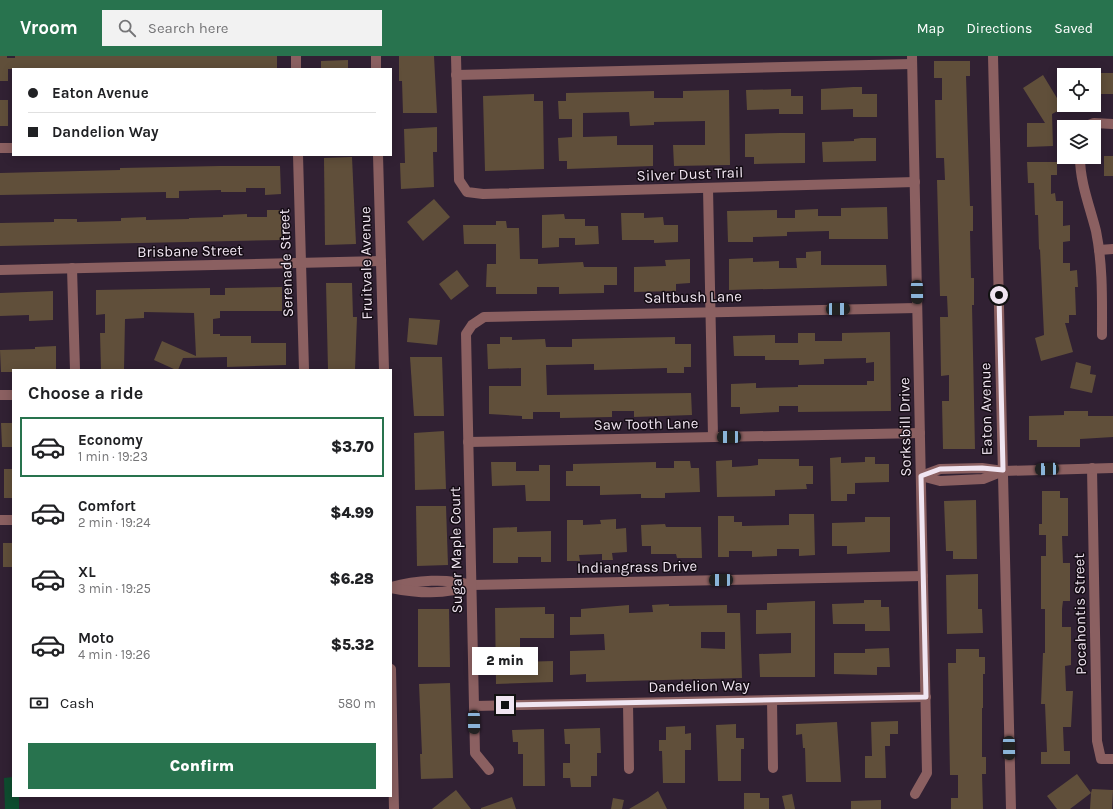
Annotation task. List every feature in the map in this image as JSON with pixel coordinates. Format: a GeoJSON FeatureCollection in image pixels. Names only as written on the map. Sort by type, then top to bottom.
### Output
{"type":"FeatureCollection","features":[{"type":"Feature","properties":{"kind":"street"},"geometry":{"type":"LineString","coordinates":[[296,56],[296,68]]}},
{"type":"Feature","properties":{"kind":"street"},"geometry":{"type":"LineString","coordinates":[[376,56],[376,68]]}},
{"type":"Feature","properties":{"kind":"street"},"geometry":{"type":"LineString","coordinates":[[456,56],[456,75],[912,60]]}},
{"type":"Feature","properties":{"kind":"street","name":"Eaton Avenue"},"geometry":{"type":"LineString","coordinates":[[993,56],[1011,809]]}},
{"type":"Feature","properties":{"kind":"street","name":"Sorksbill Drive"},"geometry":{"type":"LineString","coordinates":[[912,60],[927,773],[915,794]]}},
{"type":"Feature","properties":{"kind":"street","name":"Silver Dust Trail"},"geometry":{"type":"LineString","coordinates":[[456,75],[459,180],[467,192],[483,194],[915,182]]}},
{"type":"Feature","properties":{"kind":"street"},"geometry":{"type":"LineString","coordinates":[[1101,123],[1113,124]]}},
{"type":"Feature","properties":{"kind":"street"},"geometry":{"type":"LineString","coordinates":[[0,148],[12,148]]}},
{"type":"Feature","properties":{"kind":"street","name":"Serenade Street"},"geometry":{"type":"LineString","coordinates":[[298,156],[304,369]]}},
{"type":"Feature","properties":{"kind":"street","name":"Fruitvale Avenue"},"geometry":{"type":"LineString","coordinates":[[378,156],[384,369]]}},
{"type":"Feature","properties":{"kind":"street"},"geometry":{"type":"LineString","coordinates":[[1081,164],[1086,196],[1101,263],[1102,335]]}},
{"type":"Feature","properties":{"kind":"street"},"geometry":{"type":"LineString","coordinates":[[708,188],[713,437]]}},
{"type":"Feature","properties":{"kind":"street"},"geometry":{"type":"LineString","coordinates":[[1099,250],[1113,249]]}},
{"type":"Feature","properties":{"kind":"street","name":"Brisbane Street"},"geometry":{"type":"LineString","coordinates":[[0,270],[381,261]]}},
{"type":"Feature","properties":{"kind":"street"},"geometry":{"type":"LineString","coordinates":[[72,268],[75,369]]}},
{"type":"Feature","properties":{"kind":"street","name":"Saltbush Lane"},"geometry":{"type":"LineString","coordinates":[[472,325],[484,317],[917,308]]}},
{"type":"Feature","properties":{"kind":"street","name":"Sugar Maple Court"},"geometry":{"type":"LineString","coordinates":[[472,325],[466,334],[475,754],[489,770]]}},
{"type":"Feature","properties":{"kind":"street"},"geometry":{"type":"LineString","coordinates":[[0,395],[12,395]]}},
{"type":"Feature","properties":{"kind":"street","name":"Saw Tooth Lane"},"geometry":{"type":"LineString","coordinates":[[468,442],[920,433]]}},
{"type":"Feature","properties":{"kind":"street"},"geometry":{"type":"LineString","coordinates":[[921,476],[940,469],[982,468],[1003,470],[1113,468]]}},
{"type":"Feature","properties":{"kind":"street","name":"Pocahontis Street"},"geometry":{"type":"LineString","coordinates":[[1092,468],[1097,742],[1101,759],[1113,759]]}},
{"type":"Feature","properties":{"kind":"street"},"geometry":{"type":"LineString","coordinates":[[0,520],[12,520]]}},
{"type":"Feature","properties":{"kind":"street","name":"Indiangrass Drive"},"geometry":{"type":"LineString","coordinates":[[392,588],[409,582],[460,581],[471,585],[923,576]]}},
{"type":"Feature","properties":{"kind":"street","name":"Dandelion Way"},"geometry":{"type":"LineString","coordinates":[[474,706],[926,697]]}},
{"type":"Feature","properties":{"kind":"street"},"geometry":{"type":"LineString","coordinates":[[772,700],[773,768]]}},
{"type":"Feature","properties":{"kind":"street"},"geometry":{"type":"LineString","coordinates":[[628,703],[629,769]]}},
{"type":"Feature","properties":{"kind":"street"},"geometry":{"type":"LineString","coordinates":[[392,716],[394,809]]}},
{"type":"Feature","properties":{"kind":"green space"},"geometry":{"type":"Polygon","coordinates":[[[12,777],[12,797],[19,797],[19,809],[5,809],[4,778],[12,777]]]}},
{"type":"Feature","properties":{"kind":"building"},"geometry":{"type":"Polygon","coordinates":[[[0,56],[15,58],[15,56],[277,56],[277,68],[12,68],[8,69],[8,81],[0,81],[0,56]]]}},
{"type":"Feature","properties":{"kind":"building"},"geometry":{"type":"Polygon","coordinates":[[[399,56],[434,56],[437,113],[403,113],[402,81],[399,81],[399,56]]]}},
{"type":"Feature","properties":{"kind":"building"},"geometry":{"type":"Polygon","coordinates":[[[348,60],[348,68],[321,68],[321,61],[348,60]]]}},
{"type":"Feature","properties":{"kind":"building"},"geometry":{"type":"Polygon","coordinates":[[[934,61],[970,61],[970,76],[966,76],[970,206],[973,206],[973,231],[970,231],[971,278],[974,278],[974,305],[972,305],[975,449],[943,449],[942,401],[949,401],[949,375],[941,376],[940,317],[948,317],[947,296],[940,296],[937,180],[945,180],[944,158],[936,158],[935,100],[942,100],[942,78],[934,78],[934,61]]]}},
{"type":"Feature","properties":{"kind":"building"},"geometry":{"type":"Polygon","coordinates":[[[1101,73],[1113,73],[1113,94],[1101,94],[1101,73]]]}},
{"type":"Feature","properties":{"kind":"building"},"geometry":{"type":"Polygon","coordinates":[[[1043,75],[1057,98],[1057,111],[1052,114],[1053,146],[1027,147],[1027,123],[1045,123],[1023,88],[1043,75]]]}},
{"type":"Feature","properties":{"kind":"building"},"geometry":{"type":"Polygon","coordinates":[[[862,87],[862,94],[877,94],[877,117],[853,117],[853,109],[821,110],[821,89],[862,87]]]}},
{"type":"Feature","properties":{"kind":"building"},"geometry":{"type":"Polygon","coordinates":[[[791,89],[791,96],[803,96],[803,114],[779,114],[779,109],[747,110],[746,90],[791,89]]]}},
{"type":"Feature","properties":{"kind":"building"},"geometry":{"type":"Polygon","coordinates":[[[729,90],[730,165],[674,166],[673,145],[705,145],[705,121],[654,122],[654,125],[630,126],[629,112],[583,113],[583,137],[617,136],[617,145],[653,145],[653,166],[567,169],[567,161],[559,161],[558,138],[572,137],[572,119],[559,119],[558,101],[566,101],[566,93],[654,91],[654,98],[683,98],[683,91],[729,90]]]}},
{"type":"Feature","properties":{"kind":"building"},"geometry":{"type":"Polygon","coordinates":[[[534,94],[534,101],[543,101],[544,169],[485,171],[483,96],[534,94]]]}},
{"type":"Feature","properties":{"kind":"building"},"geometry":{"type":"Polygon","coordinates":[[[0,100],[8,100],[8,126],[0,126],[0,100]]]}},
{"type":"Feature","properties":{"kind":"building"},"geometry":{"type":"Polygon","coordinates":[[[437,127],[437,152],[433,152],[434,187],[401,189],[400,163],[405,163],[404,129],[437,127]]]}},
{"type":"Feature","properties":{"kind":"building"},"geometry":{"type":"Polygon","coordinates":[[[805,133],[805,163],[754,164],[754,157],[745,157],[745,134],[805,133]]]}},
{"type":"Feature","properties":{"kind":"building"},"geometry":{"type":"Polygon","coordinates":[[[876,138],[876,161],[823,162],[822,142],[854,141],[854,139],[876,138]]]}},
{"type":"Feature","properties":{"kind":"building"},"geometry":{"type":"Polygon","coordinates":[[[1104,156],[1113,156],[1113,176],[1104,176],[1104,156]]]}},
{"type":"Feature","properties":{"kind":"building"},"geometry":{"type":"Polygon","coordinates":[[[352,157],[356,244],[325,245],[324,158],[352,157]]]}},
{"type":"Feature","properties":{"kind":"building"},"geometry":{"type":"Polygon","coordinates":[[[1027,162],[1057,162],[1057,175],[1051,175],[1051,194],[1055,193],[1056,201],[1063,201],[1063,226],[1070,225],[1070,241],[1063,242],[1063,263],[1070,263],[1070,271],[1077,270],[1078,287],[1075,287],[1076,315],[1069,315],[1069,323],[1065,323],[1073,352],[1041,361],[1035,338],[1044,335],[1038,215],[1035,215],[1034,183],[1028,183],[1027,162]]]}},
{"type":"Feature","properties":{"kind":"building"},"geometry":{"type":"Polygon","coordinates":[[[220,166],[280,166],[281,194],[265,195],[265,188],[246,188],[246,192],[221,192],[221,190],[179,191],[179,198],[166,198],[166,192],[0,195],[0,173],[220,166]]]}},
{"type":"Feature","properties":{"kind":"building"},"geometry":{"type":"Polygon","coordinates":[[[434,199],[450,217],[423,241],[407,222],[434,199]]]}},
{"type":"Feature","properties":{"kind":"building"},"geometry":{"type":"Polygon","coordinates":[[[887,207],[888,239],[829,239],[829,231],[787,232],[787,236],[753,237],[753,242],[728,242],[727,211],[777,210],[777,218],[795,218],[795,210],[818,209],[818,216],[841,216],[841,208],[887,207]]]}},
{"type":"Feature","properties":{"kind":"building"},"geometry":{"type":"Polygon","coordinates":[[[267,210],[281,210],[282,240],[0,246],[0,223],[54,222],[54,219],[77,219],[77,222],[121,221],[121,218],[146,217],[146,220],[189,219],[247,214],[247,217],[267,217],[267,210]]]}},
{"type":"Feature","properties":{"kind":"building"},"geometry":{"type":"Polygon","coordinates":[[[621,213],[644,213],[644,218],[663,217],[664,225],[678,225],[678,242],[654,243],[654,240],[622,240],[621,213]]]}},
{"type":"Feature","properties":{"kind":"building"},"geometry":{"type":"Polygon","coordinates":[[[564,214],[565,219],[585,219],[585,226],[598,226],[599,244],[575,245],[575,238],[559,238],[559,247],[542,248],[542,215],[564,214]]]}},
{"type":"Feature","properties":{"kind":"building"},"geometry":{"type":"Polygon","coordinates":[[[496,221],[506,221],[507,228],[519,228],[520,259],[538,259],[538,264],[583,262],[584,267],[617,267],[617,285],[604,285],[604,293],[559,294],[559,287],[537,287],[537,294],[496,294],[496,287],[486,287],[487,264],[496,264],[496,244],[464,244],[463,225],[496,225],[496,221]]]}},
{"type":"Feature","properties":{"kind":"building"},"geometry":{"type":"Polygon","coordinates":[[[821,251],[821,265],[886,265],[887,286],[729,290],[729,259],[753,258],[753,262],[779,261],[779,268],[797,268],[796,258],[806,258],[806,252],[821,251]]]}},
{"type":"Feature","properties":{"kind":"building"},"geometry":{"type":"Polygon","coordinates":[[[690,259],[690,283],[676,284],[676,291],[634,292],[634,267],[666,266],[665,260],[690,259]]]}},
{"type":"Feature","properties":{"kind":"building"},"geometry":{"type":"Polygon","coordinates":[[[457,270],[469,286],[451,300],[439,284],[457,270]]]}},
{"type":"Feature","properties":{"kind":"building"},"geometry":{"type":"Polygon","coordinates":[[[326,283],[352,283],[353,317],[357,317],[355,369],[328,369],[326,283]]]}},
{"type":"Feature","properties":{"kind":"building"},"geometry":{"type":"Polygon","coordinates":[[[282,287],[282,311],[220,311],[220,318],[213,319],[213,334],[220,334],[220,336],[251,336],[251,343],[286,343],[286,365],[227,367],[227,357],[183,358],[178,369],[174,369],[154,360],[162,341],[196,356],[194,313],[144,312],[144,318],[125,319],[124,369],[101,369],[100,333],[105,333],[105,314],[96,315],[96,290],[210,288],[210,295],[225,295],[225,288],[282,287]]]}},
{"type":"Feature","properties":{"kind":"building"},"geometry":{"type":"Polygon","coordinates":[[[53,291],[53,320],[29,321],[29,315],[0,316],[0,293],[53,291]]]}},
{"type":"Feature","properties":{"kind":"building"},"geometry":{"type":"Polygon","coordinates":[[[409,318],[440,320],[437,345],[407,342],[409,318]]]}},
{"type":"Feature","properties":{"kind":"building"},"geometry":{"type":"Polygon","coordinates":[[[890,332],[891,411],[798,412],[798,406],[779,406],[779,412],[740,414],[740,407],[731,407],[731,384],[756,383],[756,388],[798,387],[798,385],[867,385],[867,381],[874,381],[874,362],[866,363],[866,358],[824,359],[824,364],[799,365],[799,360],[765,360],[765,356],[734,356],[733,336],[775,335],[775,343],[798,343],[798,333],[815,333],[815,341],[842,341],[842,333],[890,332]]]}},
{"type":"Feature","properties":{"kind":"building"},"geometry":{"type":"Polygon","coordinates":[[[500,337],[512,337],[512,340],[545,339],[546,347],[572,347],[572,339],[675,337],[675,344],[691,344],[691,367],[684,367],[684,373],[667,373],[667,368],[594,370],[594,364],[546,365],[547,395],[691,393],[692,415],[634,417],[634,411],[612,411],[612,417],[560,418],[560,412],[533,412],[533,419],[522,419],[522,416],[489,414],[489,386],[521,386],[521,368],[488,369],[487,344],[500,344],[500,337]]]}},
{"type":"Feature","properties":{"kind":"building"},"geometry":{"type":"Polygon","coordinates":[[[56,346],[56,369],[12,369],[12,372],[1,372],[0,350],[35,349],[35,347],[56,346]]]}},
{"type":"Feature","properties":{"kind":"building"},"geometry":{"type":"Polygon","coordinates":[[[410,357],[442,357],[444,416],[414,416],[410,357]]]}},
{"type":"Feature","properties":{"kind":"building"},"geometry":{"type":"Polygon","coordinates":[[[1076,362],[1091,366],[1090,374],[1096,375],[1092,393],[1070,388],[1076,362]]]}},
{"type":"Feature","properties":{"kind":"building"},"geometry":{"type":"Polygon","coordinates":[[[1064,411],[1088,411],[1088,416],[1113,416],[1113,437],[1080,439],[1080,447],[1037,447],[1037,440],[1029,440],[1029,416],[1064,415],[1064,411]]]}},
{"type":"Feature","properties":{"kind":"building"},"geometry":{"type":"Polygon","coordinates":[[[1,423],[12,423],[12,447],[2,447],[1,423]]]}},
{"type":"Feature","properties":{"kind":"building"},"geometry":{"type":"Polygon","coordinates":[[[444,431],[446,489],[415,490],[414,433],[444,431]]]}},
{"type":"Feature","properties":{"kind":"building"},"geometry":{"type":"Polygon","coordinates":[[[841,457],[841,463],[865,462],[865,457],[875,457],[875,464],[889,464],[889,482],[855,483],[855,494],[847,494],[847,501],[831,501],[830,458],[841,457]]]}},
{"type":"Feature","properties":{"kind":"building"},"geometry":{"type":"Polygon","coordinates":[[[758,459],[799,459],[799,466],[813,466],[813,484],[806,484],[807,489],[775,490],[775,496],[717,497],[716,461],[732,460],[732,467],[758,465],[758,459]]]}},
{"type":"Feature","properties":{"kind":"building"},"geometry":{"type":"Polygon","coordinates":[[[674,461],[690,461],[691,468],[699,468],[700,492],[665,493],[665,498],[641,498],[641,494],[600,495],[600,486],[566,486],[566,471],[573,471],[573,464],[656,462],[656,468],[674,468],[674,461]]]}},
{"type":"Feature","properties":{"kind":"building"},"geometry":{"type":"Polygon","coordinates":[[[491,462],[516,462],[516,471],[539,471],[539,465],[550,465],[550,501],[526,501],[525,485],[492,486],[491,462]]]}},
{"type":"Feature","properties":{"kind":"building"},"geometry":{"type":"Polygon","coordinates":[[[4,469],[12,469],[12,498],[4,498],[4,469]]]}},
{"type":"Feature","properties":{"kind":"building"},"geometry":{"type":"Polygon","coordinates":[[[1042,491],[1060,491],[1060,498],[1068,498],[1068,536],[1062,536],[1063,563],[1070,563],[1070,601],[1063,601],[1062,627],[1071,627],[1071,665],[1065,666],[1066,691],[1073,691],[1071,727],[1063,727],[1064,751],[1070,751],[1070,764],[1041,764],[1041,752],[1047,752],[1045,704],[1041,704],[1043,653],[1045,653],[1045,609],[1041,609],[1041,556],[1046,556],[1046,535],[1039,535],[1039,524],[1042,524],[1042,491]]]}},
{"type":"Feature","properties":{"kind":"building"},"geometry":{"type":"Polygon","coordinates":[[[976,500],[977,559],[953,559],[953,551],[946,551],[944,501],[976,500]]]}},
{"type":"Feature","properties":{"kind":"building"},"geometry":{"type":"Polygon","coordinates":[[[416,506],[446,506],[448,565],[417,566],[416,506]]]}},
{"type":"Feature","properties":{"kind":"building"},"geometry":{"type":"Polygon","coordinates":[[[789,514],[814,514],[815,555],[799,556],[799,549],[777,549],[777,556],[752,557],[752,551],[729,551],[729,557],[718,557],[718,516],[734,516],[734,522],[742,522],[742,526],[789,525],[789,514]]]}},
{"type":"Feature","properties":{"kind":"building"},"geometry":{"type":"Polygon","coordinates":[[[865,517],[890,517],[890,552],[847,554],[847,546],[832,546],[832,523],[865,522],[865,517]]]}},
{"type":"Feature","properties":{"kind":"building"},"geometry":{"type":"Polygon","coordinates":[[[616,519],[616,529],[626,528],[627,552],[612,553],[613,560],[602,560],[602,554],[579,555],[580,561],[567,561],[567,520],[583,520],[583,525],[601,524],[600,520],[616,519]]]}},
{"type":"Feature","properties":{"kind":"building"},"geometry":{"type":"Polygon","coordinates":[[[665,524],[666,527],[701,527],[702,558],[677,558],[676,554],[651,554],[651,546],[642,546],[641,525],[665,524]]]}},
{"type":"Feature","properties":{"kind":"building"},"geometry":{"type":"Polygon","coordinates":[[[517,527],[517,532],[551,531],[551,562],[541,562],[541,557],[518,557],[518,563],[493,563],[493,528],[517,527]]]}},
{"type":"Feature","properties":{"kind":"building"},"geometry":{"type":"Polygon","coordinates":[[[3,543],[12,543],[12,567],[3,567],[3,543]]]}},
{"type":"Feature","properties":{"kind":"building"},"geometry":{"type":"Polygon","coordinates":[[[978,574],[978,609],[982,609],[983,633],[947,634],[946,575],[978,574]]]}},
{"type":"Feature","properties":{"kind":"building"},"geometry":{"type":"Polygon","coordinates":[[[864,600],[881,600],[881,607],[889,607],[890,631],[865,631],[865,624],[833,624],[832,604],[864,603],[864,600]]]}},
{"type":"Feature","properties":{"kind":"building"},"geometry":{"type":"Polygon","coordinates":[[[815,601],[815,677],[760,677],[759,654],[791,653],[791,633],[756,634],[756,610],[767,610],[767,603],[815,601]]]}},
{"type":"Feature","properties":{"kind":"building"},"geometry":{"type":"Polygon","coordinates":[[[629,605],[629,613],[653,612],[652,605],[727,605],[727,613],[740,613],[742,678],[586,682],[586,674],[570,675],[570,651],[605,650],[604,634],[570,635],[570,617],[581,617],[581,609],[629,605]],[[701,632],[701,648],[725,649],[725,632],[701,632]]]}},
{"type":"Feature","properties":{"kind":"building"},"geometry":{"type":"Polygon","coordinates":[[[545,607],[545,614],[554,614],[554,638],[520,638],[520,662],[553,661],[553,682],[496,684],[495,608],[545,607]]]}},
{"type":"Feature","properties":{"kind":"building"},"geometry":{"type":"Polygon","coordinates":[[[418,609],[449,609],[450,667],[418,667],[418,609]]]}},
{"type":"Feature","properties":{"kind":"building"},"geometry":{"type":"Polygon","coordinates":[[[889,648],[890,667],[877,667],[877,675],[834,674],[834,653],[865,653],[865,649],[889,648]]]}},
{"type":"Feature","properties":{"kind":"building"},"geometry":{"type":"Polygon","coordinates":[[[956,649],[979,649],[979,657],[985,657],[985,674],[983,674],[982,757],[986,757],[986,774],[982,774],[983,809],[951,809],[951,798],[958,798],[958,775],[950,775],[948,663],[956,663],[956,649]]]}},
{"type":"Feature","properties":{"kind":"building"},"geometry":{"type":"Polygon","coordinates":[[[450,683],[453,778],[421,779],[420,754],[422,754],[419,684],[450,683]]]}},
{"type":"Feature","properties":{"kind":"building"},"geometry":{"type":"Polygon","coordinates":[[[898,721],[898,734],[890,734],[890,746],[885,746],[886,778],[865,778],[865,756],[872,756],[871,722],[898,721]]]}},
{"type":"Feature","properties":{"kind":"building"},"geometry":{"type":"Polygon","coordinates":[[[837,722],[841,782],[806,782],[805,748],[803,748],[802,734],[796,735],[796,724],[837,722]]]}},
{"type":"Feature","properties":{"kind":"building"},"geometry":{"type":"Polygon","coordinates":[[[736,724],[736,738],[744,738],[744,749],[741,749],[741,781],[718,781],[716,725],[736,724]]]}},
{"type":"Feature","properties":{"kind":"building"},"geometry":{"type":"Polygon","coordinates":[[[685,726],[685,734],[691,733],[691,750],[685,750],[685,783],[663,783],[662,751],[659,751],[659,740],[666,740],[666,727],[685,726]]]}},
{"type":"Feature","properties":{"kind":"building"},"geometry":{"type":"Polygon","coordinates":[[[600,728],[601,753],[597,753],[597,776],[591,776],[591,787],[571,787],[570,778],[563,778],[563,763],[570,763],[570,744],[565,744],[564,729],[600,728]]]}},
{"type":"Feature","properties":{"kind":"building"},"geometry":{"type":"Polygon","coordinates":[[[544,729],[545,786],[523,786],[523,754],[518,754],[518,742],[513,742],[512,730],[544,729]]]}},
{"type":"Feature","properties":{"kind":"building"},"geometry":{"type":"Polygon","coordinates":[[[1077,774],[1091,793],[1070,809],[1057,809],[1047,796],[1077,774]]]}},
{"type":"Feature","properties":{"kind":"building"},"geometry":{"type":"Polygon","coordinates":[[[1092,789],[1113,790],[1112,809],[1090,809],[1092,789]]]}},
{"type":"Feature","properties":{"kind":"building"},"geometry":{"type":"Polygon","coordinates":[[[456,790],[471,809],[432,809],[456,790]]]}},
{"type":"Feature","properties":{"kind":"building"},"geometry":{"type":"Polygon","coordinates":[[[658,791],[667,809],[629,809],[648,798],[658,791]]]}},
{"type":"Feature","properties":{"kind":"building"},"geometry":{"type":"Polygon","coordinates":[[[744,793],[760,793],[760,798],[769,798],[769,809],[744,809],[744,793]]]}},
{"type":"Feature","properties":{"kind":"building"},"geometry":{"type":"Polygon","coordinates":[[[792,794],[795,809],[785,809],[782,796],[792,794]]]}},
{"type":"Feature","properties":{"kind":"building"},"geometry":{"type":"Polygon","coordinates":[[[512,797],[516,809],[481,809],[481,808],[512,797]]]}},
{"type":"Feature","properties":{"kind":"building"},"geometry":{"type":"Polygon","coordinates":[[[613,798],[624,800],[622,809],[611,809],[613,798]]]}},
{"type":"Feature","properties":{"kind":"building"},"geometry":{"type":"Polygon","coordinates":[[[881,800],[881,809],[851,809],[851,801],[881,800]]]}},
{"type":"Feature","properties":{"kind":"route"},"geometry":{"type":"LineString","coordinates":[[505,705],[926,697],[921,476],[940,469],[982,468],[1003,470],[999,295]]}}]}
